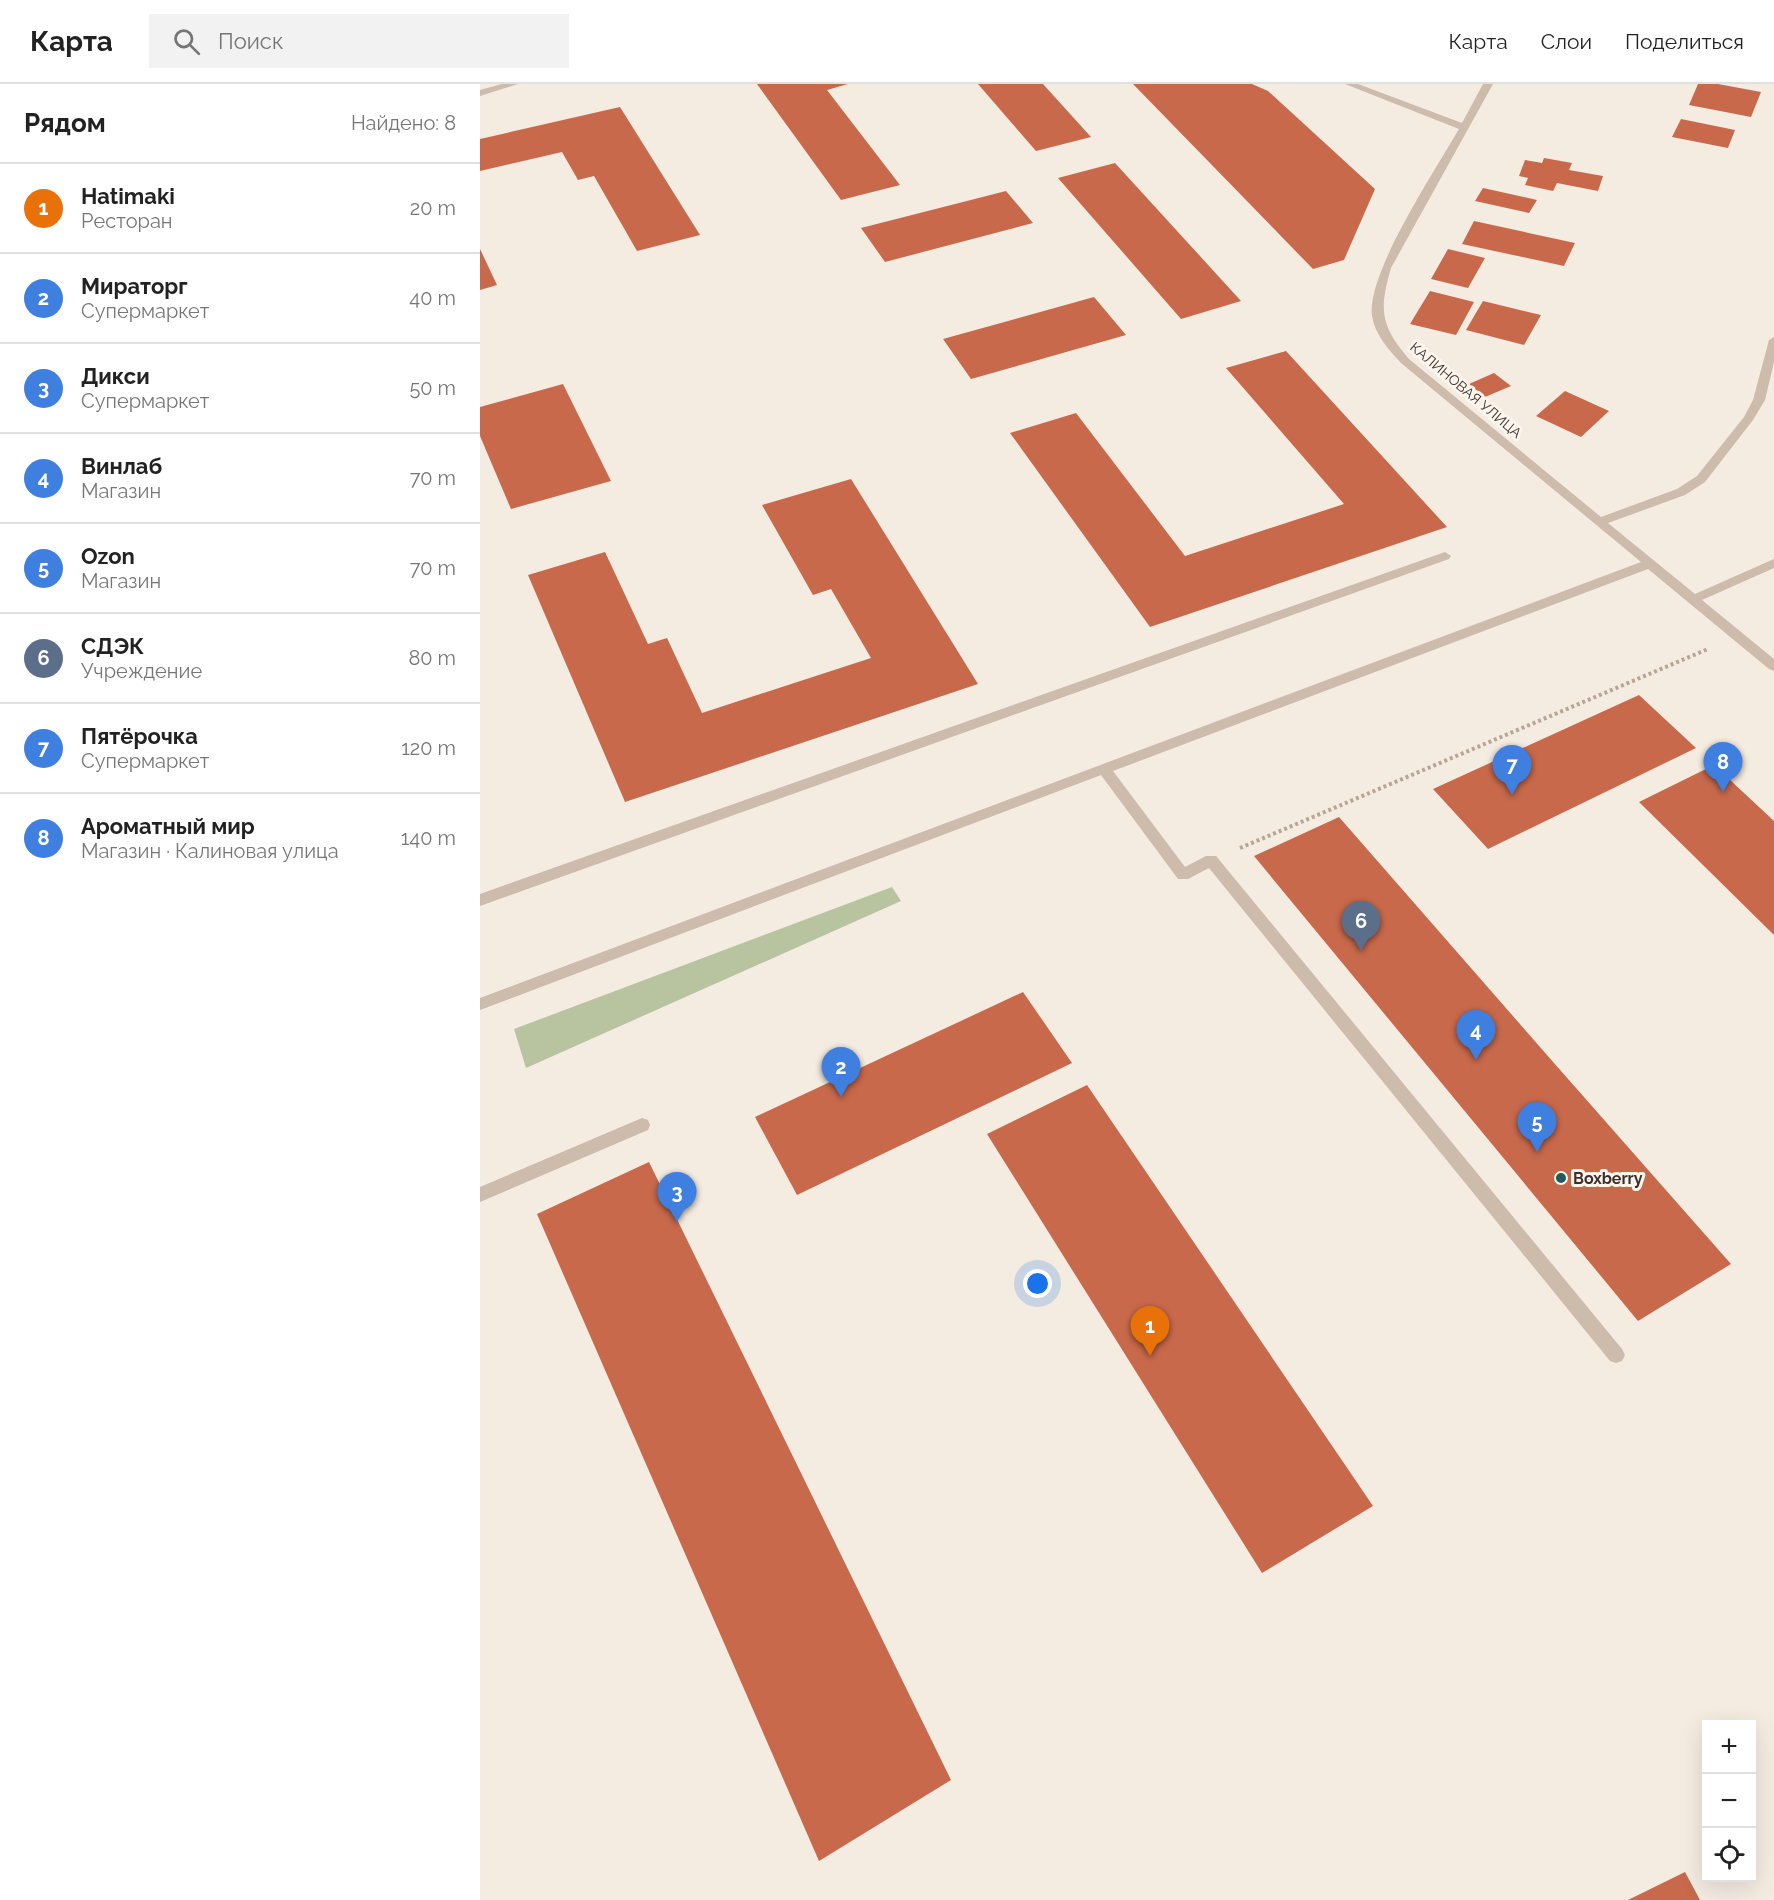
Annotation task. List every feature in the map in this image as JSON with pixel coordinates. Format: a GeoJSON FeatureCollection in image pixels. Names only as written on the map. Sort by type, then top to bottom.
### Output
{"type":"FeatureCollection","features":[{"type":"Feature","properties":{"kind":"street"},"geometry":{"type":"LineString","coordinates":[[480,93],[513,84]]}},
{"type":"Feature","properties":{"kind":"street"},"geometry":{"type":"LineString","coordinates":[[1350,84],[1463,127]]}},
{"type":"Feature","properties":{"kind":"street","name":"КАЛИНОВАЯ УЛИЦА"},"geometry":{"type":"LineString","coordinates":[[1488,84],[1386,268],[1376,302],[1378,322],[1389,344],[1405,361],[1774,666]]}},
{"type":"Feature","properties":{"kind":"street"},"geometry":{"type":"LineString","coordinates":[[1600,521],[1681,492],[1701,479],[1749,417],[1759,400],[1774,340]]}},
{"type":"Feature","properties":{"kind":"street"},"geometry":{"type":"LineString","coordinates":[[480,900],[1445,556]]}},
{"type":"Feature","properties":{"kind":"street"},"geometry":{"type":"LineString","coordinates":[[480,1004],[1651,563]]}},
{"type":"Feature","properties":{"kind":"street"},"geometry":{"type":"LineString","coordinates":[[1694,599],[1774,563]]}},
{"type":"Feature","properties":{"kind":"street"},"geometry":{"type":"LineString","coordinates":[[1104,770],[1183,874],[1211,861],[1616,1355]]}},
{"type":"Feature","properties":{"kind":"street"},"geometry":{"type":"LineString","coordinates":[[480,1195],[642,1125]]}},
{"type":"Feature","properties":{"kind":"path"},"geometry":{"type":"LineString","coordinates":[[1211,861],[1718,645]]}},
{"type":"Feature","properties":{"kind":"green space"},"geometry":{"type":"Polygon","coordinates":[[[892,887],[901,901],[526,1068],[514,1029],[892,887]]]}},
{"type":"Feature","properties":{"kind":"building"},"geometry":{"type":"Polygon","coordinates":[[[757,84],[848,84],[827,90],[900,185],[841,200],[757,84]]]}},
{"type":"Feature","properties":{"kind":"building"},"geometry":{"type":"Polygon","coordinates":[[[978,84],[1043,84],[1091,137],[1036,151],[978,84]]]}},
{"type":"Feature","properties":{"kind":"building"},"geometry":{"type":"Polygon","coordinates":[[[1133,84],[1252,84],[1268,91],[1375,189],[1344,260],[1313,269],[1133,84]]]}},
{"type":"Feature","properties":{"kind":"building"},"geometry":{"type":"Polygon","coordinates":[[[1698,84],[1718,84],[1761,92],[1751,117],[1689,105],[1698,84]]]}},
{"type":"Feature","properties":{"kind":"building"},"geometry":{"type":"Polygon","coordinates":[[[620,107],[700,235],[637,251],[594,176],[578,180],[562,152],[480,171],[480,139],[620,107]]]}},
{"type":"Feature","properties":{"kind":"building"},"geometry":{"type":"Polygon","coordinates":[[[1681,119],[1735,130],[1728,148],[1672,137],[1681,119]]]}},
{"type":"Feature","properties":{"kind":"building"},"geometry":{"type":"Polygon","coordinates":[[[1544,158],[1572,163],[1569,170],[1603,176],[1598,191],[1557,183],[1553,191],[1525,185],[1528,178],[1519,176],[1525,160],[1542,163],[1544,158]]]}},
{"type":"Feature","properties":{"kind":"building"},"geometry":{"type":"Polygon","coordinates":[[[1115,163],[1241,301],[1181,319],[1058,178],[1115,163]]]}},
{"type":"Feature","properties":{"kind":"building"},"geometry":{"type":"Polygon","coordinates":[[[1483,188],[1537,200],[1529,213],[1475,201],[1483,188]]]}},
{"type":"Feature","properties":{"kind":"building"},"geometry":{"type":"Polygon","coordinates":[[[1006,191],[1033,223],[885,262],[861,228],[1006,191]]]}},
{"type":"Feature","properties":{"kind":"building"},"geometry":{"type":"Polygon","coordinates":[[[1474,221],[1575,243],[1564,266],[1462,244],[1474,221]]]}},
{"type":"Feature","properties":{"kind":"building"},"geometry":{"type":"Polygon","coordinates":[[[480,249],[497,285],[480,290],[480,249]]]}},
{"type":"Feature","properties":{"kind":"building"},"geometry":{"type":"Polygon","coordinates":[[[1448,249],[1485,258],[1468,288],[1431,279],[1448,249]]]}},
{"type":"Feature","properties":{"kind":"building"},"geometry":{"type":"Polygon","coordinates":[[[1430,291],[1474,302],[1456,335],[1410,324],[1430,291]]]}},
{"type":"Feature","properties":{"kind":"building"},"geometry":{"type":"Polygon","coordinates":[[[1094,297],[1126,335],[971,379],[943,339],[1094,297]]]}},
{"type":"Feature","properties":{"kind":"building"},"geometry":{"type":"Polygon","coordinates":[[[1483,301],[1541,315],[1524,345],[1466,330],[1483,301]]]}},
{"type":"Feature","properties":{"kind":"building"},"geometry":{"type":"Polygon","coordinates":[[[1286,351],[1447,527],[1150,627],[1010,433],[1076,413],[1185,556],[1344,504],[1226,368],[1286,351]]]}},
{"type":"Feature","properties":{"kind":"building"},"geometry":{"type":"Polygon","coordinates":[[[1494,373],[1511,386],[1485,397],[1469,384],[1494,373]]]}},
{"type":"Feature","properties":{"kind":"building"},"geometry":{"type":"Polygon","coordinates":[[[563,384],[611,481],[511,509],[480,436],[480,407],[563,384]]]}},
{"type":"Feature","properties":{"kind":"building"},"geometry":{"type":"Polygon","coordinates":[[[1565,391],[1609,411],[1581,437],[1536,416],[1565,391]]]}},
{"type":"Feature","properties":{"kind":"building"},"geometry":{"type":"Polygon","coordinates":[[[851,479],[978,684],[625,802],[528,575],[605,552],[648,644],[667,638],[702,713],[871,658],[831,589],[813,595],[762,505],[851,479]]]}},
{"type":"Feature","properties":{"kind":"building"},"geometry":{"type":"Polygon","coordinates":[[[1639,695],[1696,748],[1488,849],[1433,789],[1639,695]]]}},
{"type":"Feature","properties":{"kind":"building"},"geometry":{"type":"Polygon","coordinates":[[[1714,765],[1774,821],[1774,935],[1639,802],[1714,765]]]}},
{"type":"Feature","properties":{"kind":"building"},"geometry":{"type":"Polygon","coordinates":[[[1339,817],[1731,1264],[1638,1321],[1254,856],[1339,817]]]}},
{"type":"Feature","properties":{"kind":"building"},"geometry":{"type":"Polygon","coordinates":[[[1023,992],[1072,1063],[797,1195],[755,1117],[1023,992]]]}},
{"type":"Feature","properties":{"kind":"building"},"geometry":{"type":"Polygon","coordinates":[[[1087,1085],[1373,1506],[1262,1573],[987,1134],[1087,1085]]]}},
{"type":"Feature","properties":{"kind":"building"},"geometry":{"type":"Polygon","coordinates":[[[649,1162],[951,1780],[819,1861],[537,1214],[649,1162]]]}},
{"type":"Feature","properties":{"kind":"building"},"geometry":{"type":"Polygon","coordinates":[[[1685,1872],[1700,1900],[1628,1900],[1685,1872]]]}},
{"type":"Feature","properties":{"kind":"place","name":"Ароматный мир"},"geometry":{"type":"Point","coordinates":[1723,792]}},
{"type":"Feature","properties":{"kind":"place","name":"Пятёрочка"},"geometry":{"type":"Point","coordinates":[1512,795]}},
{"type":"Feature","properties":{"kind":"place","name":"СДЭК"},"geometry":{"type":"Point","coordinates":[1361,951]}},
{"type":"Feature","properties":{"kind":"place","name":"Винлаб"},"geometry":{"type":"Point","coordinates":[1476,1060]}},
{"type":"Feature","properties":{"kind":"place","name":"Мираторг"},"geometry":{"type":"Point","coordinates":[841,1097]}},
{"type":"Feature","properties":{"kind":"place","name":"Ozon"},"geometry":{"type":"Point","coordinates":[1537,1152]}},
{"type":"Feature","properties":{"kind":"place","name":"Boxberry"},"geometry":{"type":"Point","coordinates":[1561,1178]}},
{"type":"Feature","properties":{"kind":"place","name":"Дикси"},"geometry":{"type":"Point","coordinates":[677,1222]}},
{"type":"Feature","properties":{"kind":"place","name":"Hatimaki"},"geometry":{"type":"Point","coordinates":[1150,1356]}}]}
